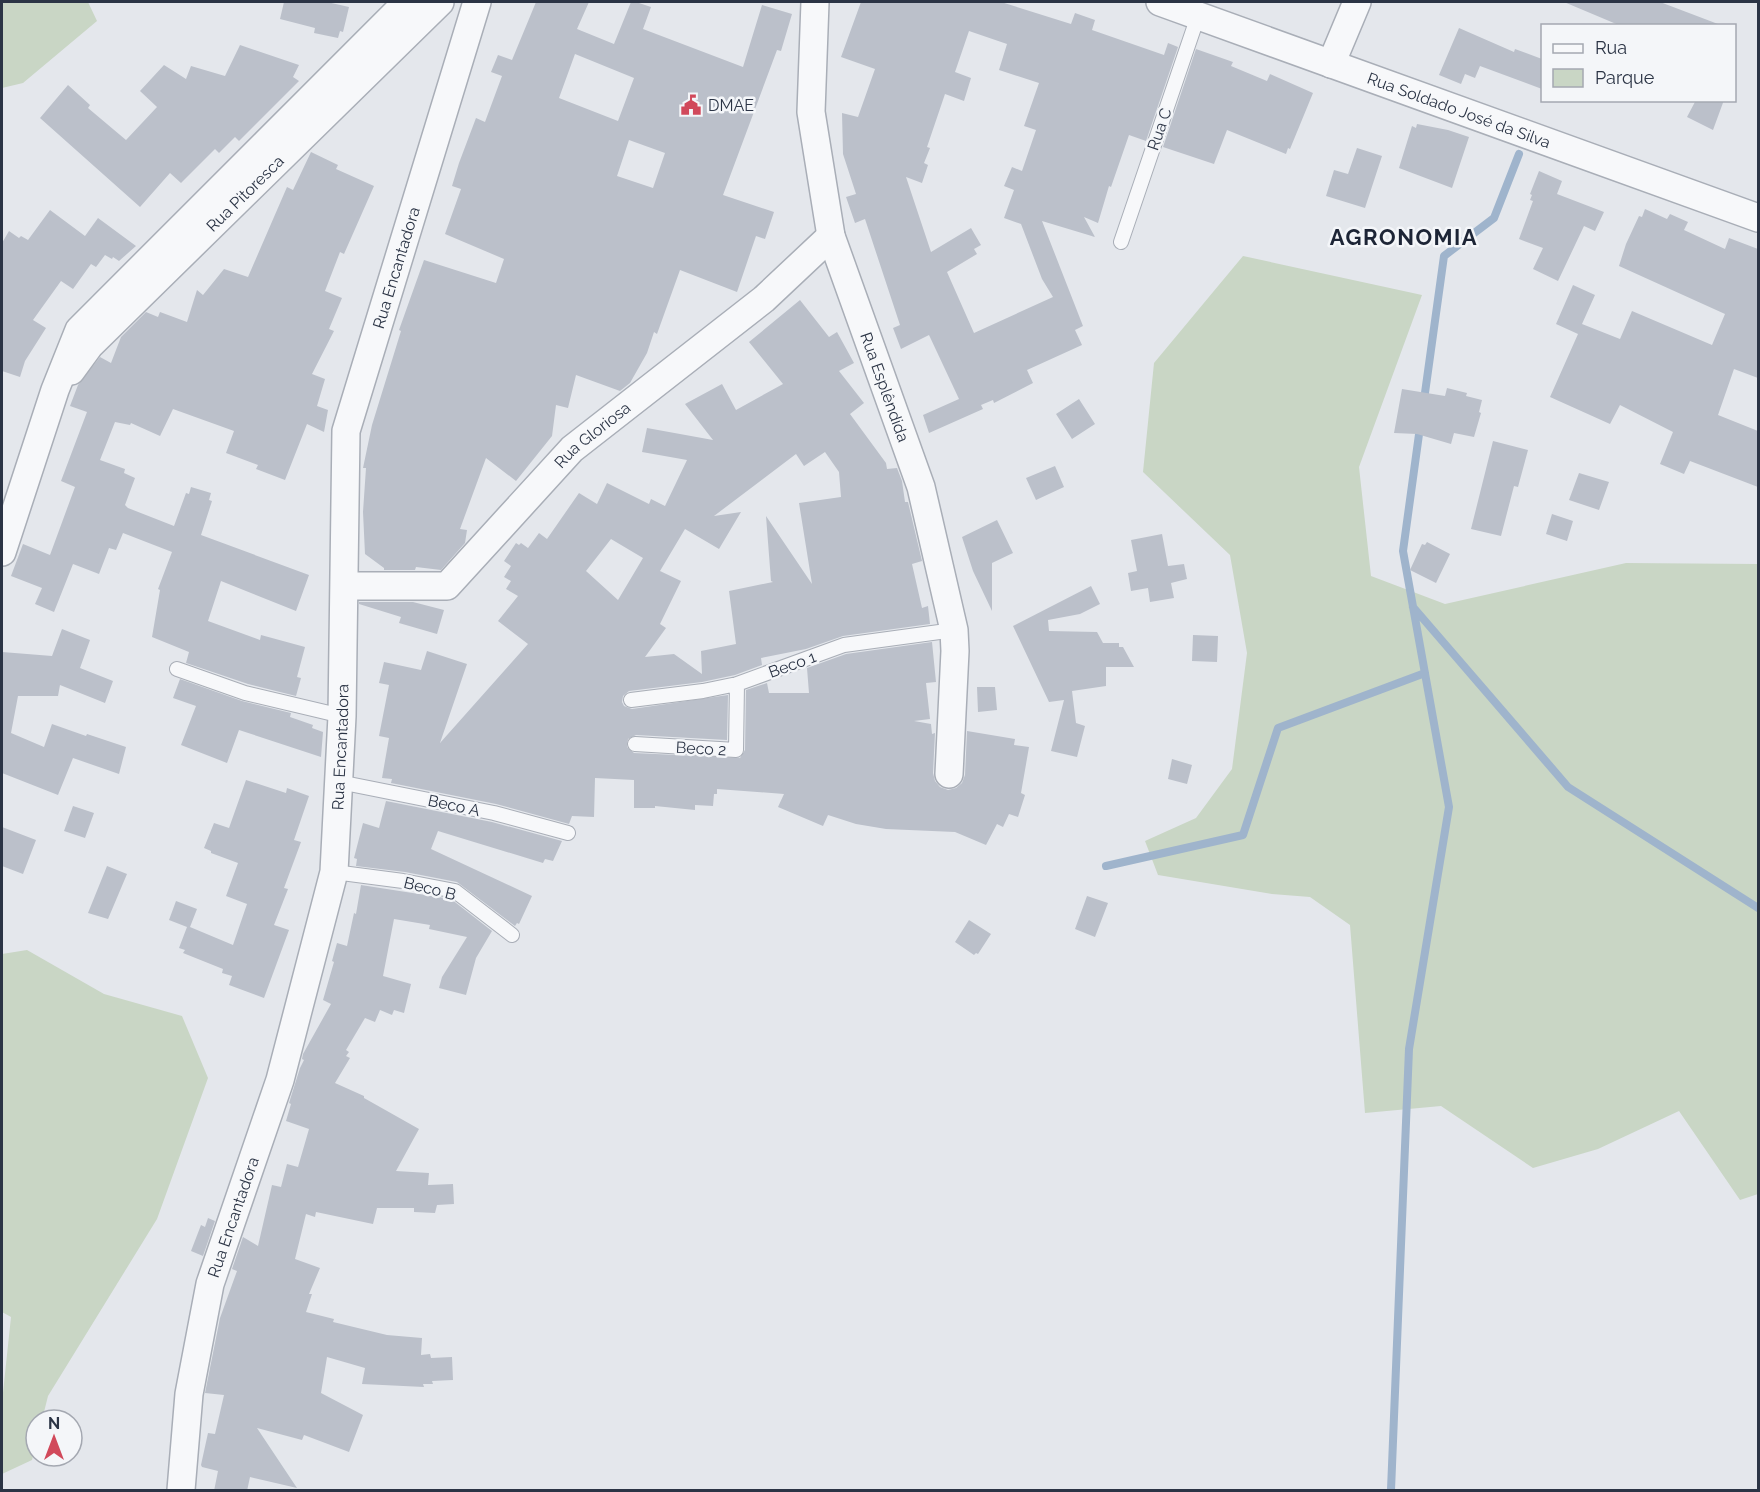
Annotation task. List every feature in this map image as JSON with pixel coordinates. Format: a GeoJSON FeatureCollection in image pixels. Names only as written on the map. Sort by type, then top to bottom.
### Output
{"type":"FeatureCollection","features":[{"type":"Feature","properties":{"kind":"street","name":"Rua Pitoresca"},"geometry":{"type":"LineString","coordinates":[[2,552],[55,390],[78,330],[407,2]]}},
{"type":"Feature","properties":{"kind":"street","name":"Rua Pitoresca"},"geometry":{"type":"LineString","coordinates":[[55,390],[90,345],[440,2]]}},
{"type":"Feature","properties":{"kind":"street","name":"Rua Encantadora"},"geometry":{"type":"LineString","coordinates":[[181,1491],[189,1394],[210,1284],[280,1080],[334,872],[342,716],[346,431],[477,2]]}},
{"type":"Feature","properties":{"kind":"street","name":"Rua Esplêndida"},"geometry":{"type":"LineString","coordinates":[[815,2],[811,112],[831,236],[921,487],[954,630],[956,651],[949,774]]}},
{"type":"Feature","properties":{"kind":"street","name":"Rua Soldado José da Silva"},"geometry":{"type":"LineString","coordinates":[[1160,2],[1758,218]]}},
{"type":"Feature","properties":{"kind":"street"},"geometry":{"type":"LineString","coordinates":[[1331,64],[1357,2]]}},
{"type":"Feature","properties":{"kind":"street","name":"Rua Gloriosa"},"geometry":{"type":"LineString","coordinates":[[345,586],[447,586],[572,449],[764,299],[831,236]]}},
{"type":"Feature","properties":{"kind":"lane","name":"Rua C"},"geometry":{"type":"LineString","coordinates":[[1121,242],[1198,16]]}},
{"type":"Feature","properties":{"kind":"lane","name":"Beco 1"},"geometry":{"type":"LineString","coordinates":[[631,700],[703,691],[737,684],[844,645],[954,630]]}},
{"type":"Feature","properties":{"kind":"lane"},"geometry":{"type":"LineString","coordinates":[[177,669],[245,693],[342,716]]}},
{"type":"Feature","properties":{"kind":"lane","name":"Beco 2"},"geometry":{"type":"LineString","coordinates":[[634,744],[736,750],[737,684]]}},
{"type":"Feature","properties":{"kind":"lane","name":"Beco A"},"geometry":{"type":"LineString","coordinates":[[339,782],[494,813],[568,833]]}},
{"type":"Feature","properties":{"kind":"lane","name":"Beco B"},"geometry":{"type":"LineString","coordinates":[[334,872],[403,880],[455,891],[512,935]]}},
{"type":"Feature","properties":{"kind":"green space"},"geometry":{"type":"Polygon","coordinates":[[[2,2],[88,2],[97,21],[23,83],[2,88],[2,2]]]}},
{"type":"Feature","properties":{"kind":"green space"},"geometry":{"type":"Polygon","coordinates":[[[1243,256],[1422,295],[1359,467],[1371,576],[1445,604],[1626,563],[1758,564],[1758,1194],[1740,1200],[1679,1111],[1598,1149],[1533,1168],[1441,1106],[1365,1113],[1350,925],[1310,897],[1272,894],[1158,875],[1145,841],[1196,818],[1232,769],[1247,653],[1230,555],[1143,472],[1154,363],[1243,256]]]}},
{"type":"Feature","properties":{"kind":"green space"},"geometry":{"type":"Polygon","coordinates":[[[27,950],[104,994],[182,1016],[208,1078],[157,1219],[48,1396],[45,1408],[24,1408],[24,1464],[2,1474],[2,1402],[11,1317],[2,1312],[2,954],[27,950]]]}},
{"type":"Feature","properties":{"kind":"building"},"geometry":{"type":"Polygon","coordinates":[[[284,2],[327,2],[349,7],[343,32],[340,31],[338,38],[314,33],[315,28],[280,19],[284,2]]]}},
{"type":"Feature","properties":{"kind":"building"},"geometry":{"type":"Polygon","coordinates":[[[536,2],[589,2],[577,29],[614,44],[631,2],[636,2],[651,7],[643,29],[743,67],[762,5],[792,14],[781,51],[777,50],[723,195],[774,212],[765,239],[756,236],[737,292],[680,270],[657,334],[654,332],[647,353],[630,383],[620,391],[576,375],[568,408],[556,405],[552,436],[516,481],[486,458],[460,529],[467,530],[465,543],[441,570],[416,567],[415,570],[384,570],[365,554],[363,512],[366,468],[363,468],[372,425],[401,331],[399,330],[424,260],[496,283],[504,259],[445,234],[461,189],[452,186],[459,163],[476,118],[485,122],[502,76],[491,72],[498,55],[512,60],[536,2]],[[575,54],[559,98],[618,121],[634,78],[575,54]],[[629,140],[617,176],[653,188],[665,153],[629,140]]]}},
{"type":"Feature","properties":{"kind":"building"},"geometry":{"type":"Polygon","coordinates":[[[861,2],[1001,2],[1071,24],[1075,13],[1095,20],[1092,30],[1164,55],[1168,43],[1178,47],[1146,141],[1129,135],[1111,187],[1109,186],[1098,223],[1084,217],[1095,237],[1042,221],[1083,326],[1075,330],[1082,345],[1027,370],[1033,383],[994,403],[993,400],[981,405],[983,409],[929,433],[923,415],[959,399],[929,335],[901,349],[893,328],[900,325],[865,219],[855,223],[846,197],[856,194],[843,154],[842,113],[858,117],[875,69],[841,57],[861,2]],[[969,31],[955,72],[971,78],[964,101],[945,94],[927,147],[930,148],[924,163],[928,165],[922,183],[906,177],[931,252],[971,228],[981,245],[974,249],[977,254],[947,272],[974,333],[1053,297],[1042,279],[1021,224],[1004,218],[1014,190],[1004,186],[1012,167],[1022,171],[1036,130],[1024,126],[1039,83],[999,70],[1007,44],[969,31]]]}},
{"type":"Feature","properties":{"kind":"building"},"geometry":{"type":"Polygon","coordinates":[[[1564,2],[1660,2],[1718,24],[1616,24],[1564,2]]]}},
{"type":"Feature","properties":{"kind":"building"},"geometry":{"type":"Polygon","coordinates":[[[1459,28],[1514,52],[1515,49],[1541,59],[1541,89],[1480,66],[1475,78],[1465,74],[1461,84],[1439,75],[1459,28]]]}},
{"type":"Feature","properties":{"kind":"building"},"geometry":{"type":"Polygon","coordinates":[[[240,45],[299,65],[293,77],[299,81],[239,141],[235,137],[219,153],[215,149],[181,183],[170,173],[140,207],[40,118],[68,85],[90,105],[88,108],[126,140],[157,107],[140,91],[164,65],[186,79],[191,66],[225,76],[240,45]]]}},
{"type":"Feature","properties":{"kind":"building"},"geometry":{"type":"Polygon","coordinates":[[[1196,49],[1233,62],[1231,66],[1267,81],[1270,74],[1313,93],[1286,154],[1227,130],[1214,164],[1163,147],[1196,49]]]}},
{"type":"Feature","properties":{"kind":"building"},"geometry":{"type":"Polygon","coordinates":[[[1695,102],[1723,102],[1713,130],[1687,117],[1695,102]]]}},
{"type":"Feature","properties":{"kind":"building"},"geometry":{"type":"Polygon","coordinates":[[[1417,124],[1469,137],[1452,188],[1399,168],[1412,126],[1416,128],[1417,124]]]}},
{"type":"Feature","properties":{"kind":"building"},"geometry":{"type":"Polygon","coordinates":[[[1357,148],[1382,156],[1365,208],[1326,196],[1334,170],[1348,174],[1357,148]]]}},
{"type":"Feature","properties":{"kind":"building"},"geometry":{"type":"Polygon","coordinates":[[[311,152],[338,165],[336,169],[374,186],[344,254],[340,252],[325,291],[342,298],[329,329],[334,331],[312,374],[325,379],[317,406],[328,410],[324,432],[307,424],[285,480],[256,469],[258,465],[226,453],[234,431],[173,409],[160,436],[131,423],[130,425],[115,422],[100,460],[125,469],[124,473],[135,478],[125,505],[128,508],[174,526],[186,493],[189,494],[191,487],[211,493],[209,500],[212,501],[201,535],[309,575],[296,611],[221,581],[208,621],[260,640],[261,635],[305,647],[297,677],[301,678],[296,696],[248,684],[186,663],[189,652],[152,637],[160,590],[158,589],[172,552],[123,533],[116,550],[109,548],[99,574],[73,564],[54,612],[35,604],[42,588],[11,576],[23,544],[50,555],[75,487],[61,481],[87,412],[70,406],[78,385],[100,357],[111,363],[121,337],[146,312],[158,317],[160,312],[187,322],[197,290],[203,295],[224,269],[248,277],[287,187],[293,190],[311,152]]]}},
{"type":"Feature","properties":{"kind":"building"},"geometry":{"type":"Polygon","coordinates":[[[1539,171],[1562,181],[1557,194],[1604,212],[1595,231],[1584,226],[1558,281],[1533,269],[1543,248],[1519,239],[1533,201],[1530,200],[1532,195],[1530,194],[1539,171]]]}},
{"type":"Feature","properties":{"kind":"building"},"geometry":{"type":"Polygon","coordinates":[[[1645,209],[1667,219],[1670,214],[1688,222],[1684,230],[1725,249],[1729,238],[1758,249],[1758,378],[1734,369],[1718,415],[1758,431],[1758,487],[1690,461],[1684,474],[1660,464],[1673,432],[1620,405],[1610,424],[1550,397],[1578,334],[1556,324],[1573,285],[1595,295],[1582,324],[1620,339],[1632,311],[1712,345],[1725,314],[1619,266],[1626,244],[1639,216],[1642,217],[1645,209]]]}},
{"type":"Feature","properties":{"kind":"building"},"geometry":{"type":"Polygon","coordinates":[[[50,210],[85,236],[98,218],[136,246],[119,261],[105,255],[96,267],[91,264],[73,289],[61,281],[33,320],[46,328],[25,361],[20,377],[2,371],[2,243],[9,231],[19,238],[21,236],[28,240],[50,210]]]}},
{"type":"Feature","properties":{"kind":"building"},"geometry":{"type":"Polygon","coordinates":[[[800,300],[829,337],[837,332],[854,363],[839,371],[864,403],[850,414],[886,463],[887,469],[897,468],[902,481],[905,502],[908,502],[922,561],[912,564],[922,608],[928,606],[930,624],[843,636],[806,649],[761,658],[762,665],[735,675],[702,682],[629,691],[623,696],[622,702],[624,706],[632,709],[728,695],[727,740],[636,735],[628,739],[627,747],[634,753],[740,758],[745,750],[746,690],[767,683],[769,693],[809,693],[807,668],[846,654],[932,642],[936,682],[926,683],[930,719],[914,721],[931,724],[932,734],[935,733],[933,773],[935,781],[940,787],[948,790],[962,783],[965,775],[967,731],[1015,739],[1014,745],[1029,747],[1021,793],[1025,795],[1018,817],[1009,814],[1003,827],[997,824],[986,845],[955,832],[886,829],[856,824],[828,815],[823,826],[778,807],[784,794],[717,789],[713,806],[695,805],[695,810],[655,806],[655,808],[634,808],[634,780],[595,778],[594,817],[572,816],[569,824],[496,804],[391,783],[392,779],[382,778],[389,738],[379,736],[389,685],[379,683],[384,662],[421,670],[427,651],[467,664],[440,743],[528,644],[498,621],[518,596],[506,589],[511,581],[504,577],[511,566],[504,561],[516,543],[519,545],[521,543],[528,548],[539,533],[547,539],[579,493],[597,504],[607,483],[649,504],[651,499],[665,506],[687,460],[642,452],[647,428],[713,440],[685,404],[722,384],[736,410],[783,384],[749,342],[800,300]],[[825,452],[804,466],[796,454],[714,516],[741,512],[719,549],[685,529],[660,571],[681,581],[660,624],[666,628],[645,657],[674,654],[702,674],[701,651],[736,644],[729,591],[773,582],[771,581],[766,516],[812,584],[799,503],[841,497],[839,472],[825,452]],[[611,539],[586,571],[618,600],[643,558],[611,539]]]}},
{"type":"Feature","properties":{"kind":"building"},"geometry":{"type":"Polygon","coordinates":[[[1447,388],[1482,400],[1474,437],[1454,433],[1451,444],[1417,434],[1394,433],[1402,389],[1445,396],[1447,388]]]}},
{"type":"Feature","properties":{"kind":"building"},"geometry":{"type":"Polygon","coordinates":[[[1079,399],[1095,424],[1072,439],[1056,414],[1079,399]]]}},
{"type":"Feature","properties":{"kind":"building"},"geometry":{"type":"Polygon","coordinates":[[[1493,441],[1528,450],[1518,487],[1514,486],[1501,536],[1471,529],[1493,441]]]}},
{"type":"Feature","properties":{"kind":"building"},"geometry":{"type":"Polygon","coordinates":[[[1055,466],[1064,487],[1036,500],[1026,478],[1055,466]]]}},
{"type":"Feature","properties":{"kind":"building"},"geometry":{"type":"Polygon","coordinates":[[[1579,473],[1609,482],[1599,510],[1569,500],[1579,473]]]}},
{"type":"Feature","properties":{"kind":"building"},"geometry":{"type":"Polygon","coordinates":[[[1552,514],[1573,521],[1567,541],[1546,534],[1552,514]]]}},
{"type":"Feature","properties":{"kind":"building"},"geometry":{"type":"Polygon","coordinates":[[[997,520],[1013,553],[992,563],[992,611],[973,571],[962,537],[997,520]]]}},
{"type":"Feature","properties":{"kind":"building"},"geometry":{"type":"Polygon","coordinates":[[[1162,534],[1168,566],[1184,564],[1187,579],[1171,583],[1174,598],[1150,602],[1148,588],[1131,591],[1128,573],[1137,571],[1131,540],[1162,534]]]}},
{"type":"Feature","properties":{"kind":"building"},"geometry":{"type":"Polygon","coordinates":[[[1427,542],[1450,554],[1436,583],[1410,570],[1422,544],[1425,545],[1427,542]]]}},
{"type":"Feature","properties":{"kind":"building"},"geometry":{"type":"Polygon","coordinates":[[[1091,586],[1100,604],[1080,614],[1048,620],[1049,631],[1097,632],[1103,643],[1119,643],[1119,647],[1123,647],[1134,667],[1106,667],[1106,686],[1072,691],[1076,723],[1085,726],[1077,757],[1051,751],[1064,700],[1049,702],[1013,626],[1091,586]]]}},
{"type":"Feature","properties":{"kind":"building"},"geometry":{"type":"Polygon","coordinates":[[[359,602],[413,602],[444,610],[437,634],[399,623],[401,617],[359,604],[359,602]]]}},
{"type":"Feature","properties":{"kind":"building"},"geometry":{"type":"Polygon","coordinates":[[[62,629],[90,640],[80,668],[113,681],[105,703],[60,685],[58,696],[18,696],[11,733],[44,747],[52,724],[126,747],[119,774],[73,758],[58,795],[2,773],[2,652],[52,656],[62,629]]]}},
{"type":"Feature","properties":{"kind":"building"},"geometry":{"type":"Polygon","coordinates":[[[1193,635],[1218,636],[1217,662],[1192,661],[1193,635]]]}},
{"type":"Feature","properties":{"kind":"building"},"geometry":{"type":"Polygon","coordinates":[[[180,679],[242,701],[291,713],[290,717],[313,725],[312,728],[323,732],[321,757],[239,730],[227,763],[181,745],[196,706],[173,698],[180,679]]]}},
{"type":"Feature","properties":{"kind":"building"},"geometry":{"type":"Polygon","coordinates":[[[977,687],[995,687],[997,710],[978,712],[977,687]]]}},
{"type":"Feature","properties":{"kind":"building"},"geometry":{"type":"Polygon","coordinates":[[[1172,759],[1192,765],[1187,784],[1168,779],[1172,759]]]}},
{"type":"Feature","properties":{"kind":"building"},"geometry":{"type":"Polygon","coordinates":[[[246,780],[286,793],[287,788],[309,796],[294,840],[301,842],[284,888],[288,889],[274,925],[289,930],[264,998],[229,985],[232,976],[222,973],[223,969],[183,953],[185,950],[179,948],[187,927],[169,920],[176,901],[197,909],[190,927],[233,945],[247,904],[226,896],[238,863],[204,848],[214,823],[229,828],[246,780]]]}},
{"type":"Feature","properties":{"kind":"building"},"geometry":{"type":"Polygon","coordinates":[[[386,801],[492,822],[562,841],[553,861],[545,859],[543,863],[438,831],[431,849],[532,896],[519,924],[515,926],[457,882],[356,866],[357,859],[354,858],[363,823],[379,828],[386,801]]]}},
{"type":"Feature","properties":{"kind":"building"},"geometry":{"type":"Polygon","coordinates":[[[73,806],[94,813],[85,838],[64,831],[73,806]]]}},
{"type":"Feature","properties":{"kind":"building"},"geometry":{"type":"Polygon","coordinates":[[[2,827],[36,840],[23,874],[2,866],[2,827]]]}},
{"type":"Feature","properties":{"kind":"building"},"geometry":{"type":"Polygon","coordinates":[[[107,866],[127,874],[108,919],[88,913],[107,866]]]}},
{"type":"Feature","properties":{"kind":"building"},"geometry":{"type":"Polygon","coordinates":[[[361,885],[451,899],[492,931],[476,958],[466,995],[439,988],[442,977],[467,937],[429,929],[430,925],[394,919],[383,976],[411,984],[404,1013],[394,1010],[392,1015],[380,1010],[375,1022],[365,1018],[346,1050],[349,1052],[346,1056],[350,1058],[335,1083],[364,1096],[419,1129],[396,1171],[429,1173],[428,1185],[453,1184],[454,1204],[437,1205],[435,1213],[414,1212],[414,1208],[377,1208],[373,1224],[316,1212],[315,1217],[306,1214],[295,1259],[320,1268],[309,1294],[312,1294],[306,1312],[334,1319],[333,1322],[387,1335],[422,1338],[421,1355],[430,1354],[431,1358],[452,1357],[453,1380],[432,1381],[433,1384],[423,1384],[424,1387],[362,1384],[365,1368],[327,1357],[321,1393],[363,1415],[349,1452],[304,1435],[302,1440],[257,1428],[297,1488],[250,1477],[247,1491],[214,1491],[218,1471],[201,1465],[208,1433],[215,1434],[224,1395],[205,1393],[220,1318],[237,1271],[232,1269],[243,1237],[258,1246],[272,1185],[281,1187],[287,1164],[298,1167],[309,1129],[286,1121],[291,1104],[289,1103],[304,1060],[302,1059],[303,1054],[331,1004],[323,1000],[334,962],[332,961],[337,943],[347,946],[361,885]]]}},
{"type":"Feature","properties":{"kind":"building"},"geometry":{"type":"Polygon","coordinates":[[[1087,896],[1108,903],[1095,937],[1075,929],[1087,896]]]}},
{"type":"Feature","properties":{"kind":"building"},"geometry":{"type":"Polygon","coordinates":[[[969,920],[991,934],[978,954],[974,955],[955,942],[969,920]]]}},
{"type":"Feature","properties":{"kind":"building"},"geometry":{"type":"Polygon","coordinates":[[[208,1218],[215,1221],[203,1256],[191,1251],[201,1225],[205,1227],[208,1218]]]}},
{"type":"Feature","properties":{"kind":"waterway"},"geometry":{"type":"LineString","coordinates":[[1424,400],[1444,256],[1494,218],[1519,154]]}},
{"type":"Feature","properties":{"kind":"waterway"},"geometry":{"type":"LineString","coordinates":[[1391,1490],[1409,1049],[1449,807],[1403,551],[1420,427]]}},
{"type":"Feature","properties":{"kind":"waterway"},"geometry":{"type":"LineString","coordinates":[[1413,607],[1568,787],[1758,908]]}},
{"type":"Feature","properties":{"kind":"waterway"},"geometry":{"type":"LineString","coordinates":[[1106,866],[1243,835],[1278,728],[1425,673]]}},
{"type":"Feature","properties":{"kind":"place","name":"DMAE"},"geometry":{"type":"Point","coordinates":[691,105]}},
{"type":"Feature","properties":{"kind":"district","name":"AGRONOMIA"},"geometry":{"type":"Point","coordinates":[1404,237]}}]}
